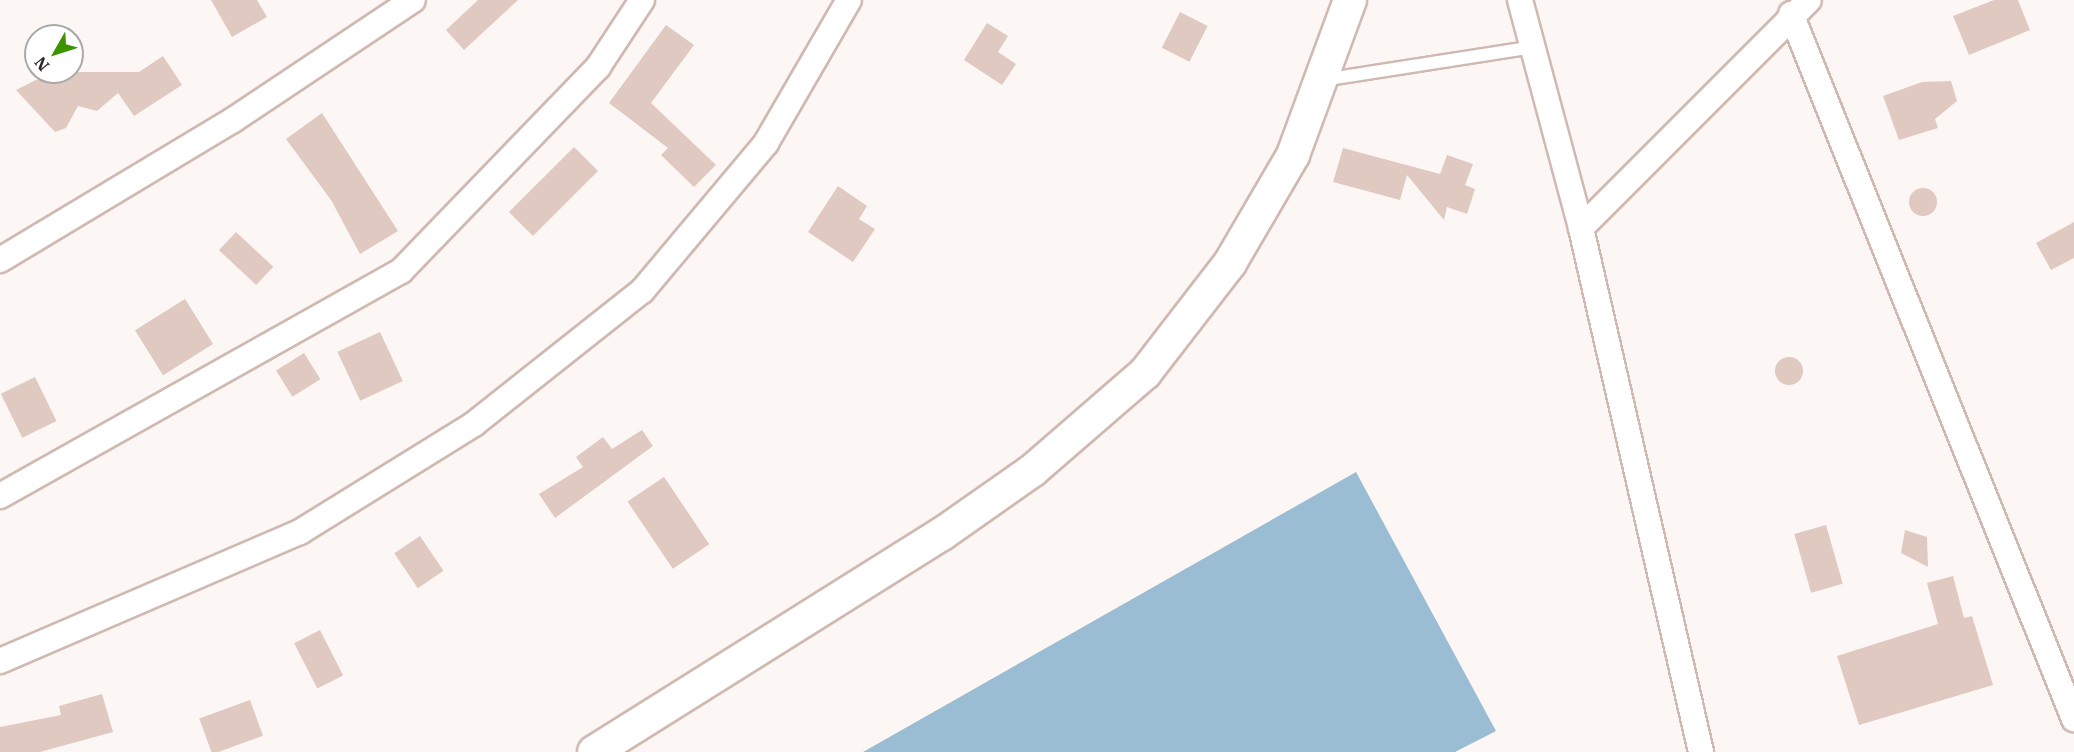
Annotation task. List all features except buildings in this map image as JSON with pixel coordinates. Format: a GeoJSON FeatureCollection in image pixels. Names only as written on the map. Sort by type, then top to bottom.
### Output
{"type":"FeatureCollection","features":[{"type":"Feature","properties":{"kind":"street"},"geometry":{"type":"LineString","coordinates":[[0,260],[233,120],[413,0]]}},
{"type":"Feature","properties":{"kind":"street"},"geometry":{"type":"LineString","coordinates":[[0,496],[401,271],[598,67],[642,0]]}},
{"type":"Feature","properties":{"kind":"street"},"geometry":{"type":"LineString","coordinates":[[0,661],[300,532],[474,424],[642,291],[766,143],[849,0]]}},
{"type":"Feature","properties":{"kind":"street"},"geometry":{"type":"LineString","coordinates":[[594,752],[942,534],[1033,470],[1145,373],[1230,263],[1293,155],[1350,0]]}},
{"type":"Feature","properties":{"kind":"street"},"geometry":{"type":"LineString","coordinates":[[1520,0],[1581,228],[1701,752]]}},
{"type":"Feature","properties":{"kind":"street"},"geometry":{"type":"LineString","coordinates":[[1581,228],[1800,7],[2074,719]]}},
{"type":"Feature","properties":{"kind":"lane"},"geometry":{"type":"LineString","coordinates":[[1322,80],[1533,47]]}},
{"type":"Feature","properties":{"kind":"water"},"geometry":{"type":"Polygon","coordinates":[[[1356,472],[1496,731],[1455,752],[863,752],[1356,472]]]}}]}
